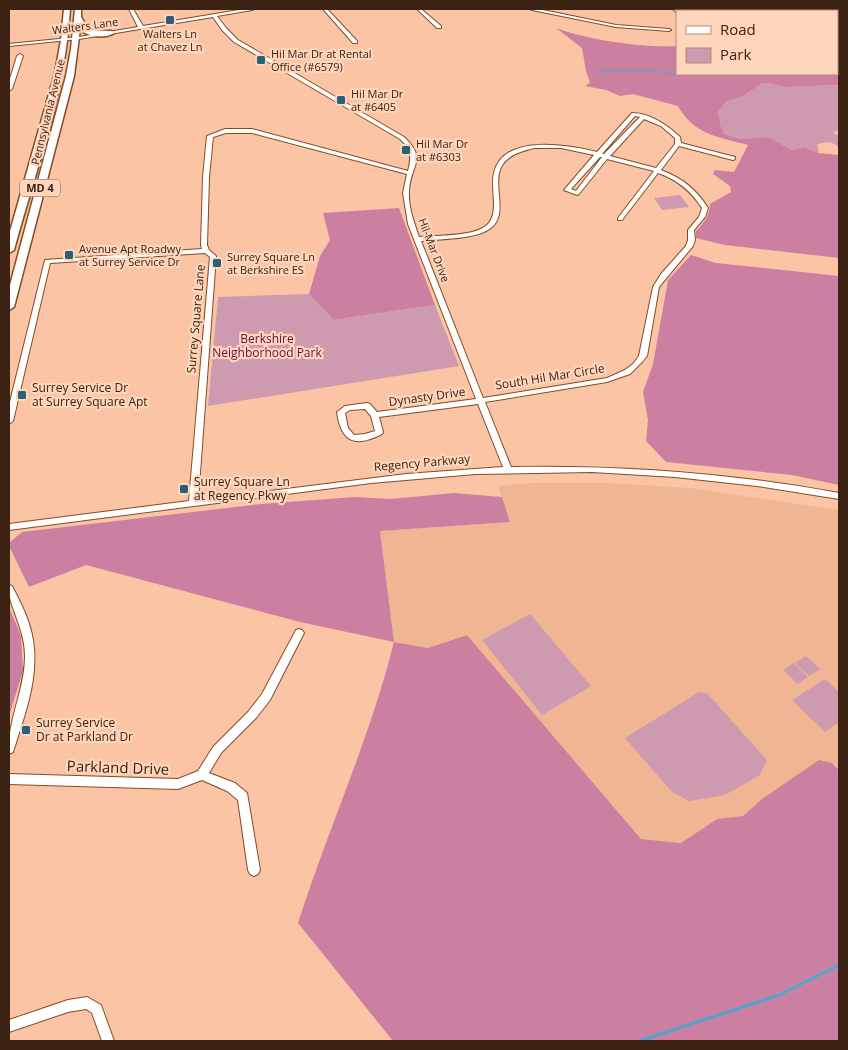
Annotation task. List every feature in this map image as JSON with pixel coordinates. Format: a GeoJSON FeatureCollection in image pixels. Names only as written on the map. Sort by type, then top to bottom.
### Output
{"type":"FeatureCollection","features":[{"type":"Feature","properties":{"kind":"highway","name":"Pennsylvania Avenue"},"geometry":{"type":"LineString","coordinates":[[9,250],[53,94],[65,40],[67,9]]}},
{"type":"Feature","properties":{"kind":"highway","name":"Pennsylvania Avenue"},"geometry":{"type":"LineString","coordinates":[[9,307],[74,56],[78,9]]}},
{"type":"Feature","properties":{"kind":"highway"},"geometry":{"type":"LineString","coordinates":[[78,18],[85,32],[111,33]]}},
{"type":"Feature","properties":{"kind":"highway"},"geometry":{"type":"LineString","coordinates":[[74,56],[82,43],[102,34]]}},
{"type":"Feature","properties":{"kind":"street"},"geometry":{"type":"LineString","coordinates":[[131,9],[141,27]]}},
{"type":"Feature","properties":{"kind":"street","name":"Walters Lane"},"geometry":{"type":"LineString","coordinates":[[9,45],[76,39],[252,9]]}},
{"type":"Feature","properties":{"kind":"street"},"geometry":{"type":"LineString","coordinates":[[325,9],[356,43]]}},
{"type":"Feature","properties":{"kind":"street"},"geometry":{"type":"LineString","coordinates":[[419,9],[440,28]]}},
{"type":"Feature","properties":{"kind":"street"},"geometry":{"type":"LineString","coordinates":[[532,9],[616,26],[669,30]]}},
{"type":"Feature","properties":{"kind":"street","name":"Hil-Mar Drive"},"geometry":{"type":"LineString","coordinates":[[214,15],[236,41],[408,142],[412,148],[414,157],[406,189],[406,201],[411,224],[508,470]]}},
{"type":"Feature","properties":{"kind":"street"},"geometry":{"type":"LineString","coordinates":[[22,36],[22,44]]}},
{"type":"Feature","properties":{"kind":"street"},"geometry":{"type":"LineString","coordinates":[[9,89],[20,56]]}},
{"type":"Feature","properties":{"kind":"street"},"geometry":{"type":"LineString","coordinates":[[9,65],[18,66]]}},
{"type":"Feature","properties":{"kind":"street"},"geometry":{"type":"LineString","coordinates":[[9,69],[18,66]]}},
{"type":"Feature","properties":{"kind":"street"},"geometry":{"type":"LineString","coordinates":[[620,219],[678,144],[678,138],[668,127],[654,119],[634,114],[567,190],[577,192],[606,156],[643,117]]}},
{"type":"Feature","properties":{"kind":"street","name":"Surrey Square Lane"},"geometry":{"type":"LineString","coordinates":[[193,503],[213,256],[206,251],[204,245],[208,140],[212,134],[218,132],[247,130],[410,173]]}},
{"type":"Feature","properties":{"kind":"street"},"geometry":{"type":"LineString","coordinates":[[678,144],[733,158]]}},
{"type":"Feature","properties":{"kind":"street"},"geometry":{"type":"LineString","coordinates":[[417,239],[470,233],[486,229],[495,219],[494,175],[499,163],[520,150],[532,147],[563,146],[657,170]]}},
{"type":"Feature","properties":{"kind":"street","name":"South Hil Mar Circle"},"geometry":{"type":"LineString","coordinates":[[481,400],[607,380],[621,376],[638,364],[645,351],[656,287],[661,278],[692,243],[691,230],[702,217],[705,208],[700,198],[686,186],[657,170]]}},
{"type":"Feature","properties":{"kind":"street"},"geometry":{"type":"LineString","coordinates":[[9,421],[47,261],[206,251]]}},
{"type":"Feature","properties":{"kind":"street","name":"Dynasty Drive"},"geometry":{"type":"LineString","coordinates":[[375,415],[481,400]]}},
{"type":"Feature","properties":{"kind":"street"},"geometry":{"type":"LineString","coordinates":[[367,406],[375,415],[379,430],[377,434],[358,438],[346,435],[341,415],[342,410],[367,406]]}},
{"type":"Feature","properties":{"kind":"street","name":"Regency Parkway"},"geometry":{"type":"LineString","coordinates":[[9,527],[387,478],[508,470],[573,469],[676,474],[778,486],[839,496]]}},
{"type":"Feature","properties":{"kind":"street"},"geometry":{"type":"LineString","coordinates":[[9,589],[25,628],[30,649],[30,667],[27,687],[9,749]]}},
{"type":"Feature","properties":{"kind":"street"},"geometry":{"type":"LineString","coordinates":[[254,870],[243,797],[231,787],[202,774],[217,750],[252,715],[266,697],[299,633]]}},
{"type":"Feature","properties":{"kind":"street","name":"Parkland Drive"},"geometry":{"type":"LineString","coordinates":[[9,779],[178,784],[202,774]]}},
{"type":"Feature","properties":{"kind":"street"},"geometry":{"type":"LineString","coordinates":[[9,1026],[82,1003],[94,1006],[103,1023],[108,1041]]}},
{"type":"Feature","properties":{"kind":"shaded area"},"geometry":{"type":"Polygon","coordinates":[[[767,9],[839,9],[839,39],[838,10],[767,9]]]}},
{"type":"Feature","properties":{"kind":"shaded area"},"geometry":{"type":"Polygon","coordinates":[[[556,28],[616,42],[648,46],[676,46],[676,75],[838,75],[839,53],[839,85],[786,87],[768,83],[761,84],[745,95],[726,102],[718,112],[721,127],[725,134],[740,139],[765,137],[792,150],[804,147],[819,153],[839,155],[839,258],[725,245],[696,238],[696,231],[706,219],[710,204],[731,192],[730,186],[713,174],[715,170],[734,172],[748,145],[717,137],[700,129],[684,116],[678,106],[633,94],[620,96],[606,90],[585,86],[590,83],[582,48],[556,28]]]}},
{"type":"Feature","properties":{"kind":"shaded area"},"geometry":{"type":"Polygon","coordinates":[[[399,208],[435,305],[334,320],[309,294],[320,256],[330,240],[323,213],[399,208]]]}},
{"type":"Feature","properties":{"kind":"shaded area"},"geometry":{"type":"Polygon","coordinates":[[[691,255],[716,263],[839,276],[839,485],[792,475],[666,462],[646,441],[648,420],[643,392],[653,364],[668,280],[691,255]]]}},
{"type":"Feature","properties":{"kind":"shaded area"},"geometry":{"type":"Polygon","coordinates":[[[531,483],[606,483],[690,488],[839,510],[839,770],[832,763],[762,799],[743,816],[717,819],[681,843],[641,839],[467,635],[428,648],[394,642],[380,531],[510,522],[498,486],[531,483]]]}},
{"type":"Feature","properties":{"kind":"shaded area"},"geometry":{"type":"Polygon","coordinates":[[[454,493],[502,497],[510,522],[380,531],[394,642],[300,622],[86,565],[29,587],[9,543],[22,532],[261,504],[355,497],[391,499],[454,493]]]}},
{"type":"Feature","properties":{"kind":"shaded area"},"geometry":{"type":"Polygon","coordinates":[[[9,607],[21,636],[23,671],[9,716],[9,607]]]}},
{"type":"Feature","properties":{"kind":"shaded area"},"geometry":{"type":"Polygon","coordinates":[[[467,635],[641,839],[681,843],[717,819],[743,816],[762,799],[819,760],[832,763],[839,770],[839,1041],[393,1041],[298,923],[373,713],[394,642],[428,648],[467,635]]]}},
{"type":"Feature","properties":{"kind":"green space"},"geometry":{"type":"Polygon","coordinates":[[[768,83],[786,87],[839,85],[839,129],[833,133],[839,135],[839,147],[826,142],[817,145],[819,153],[804,147],[792,150],[770,138],[740,139],[725,134],[721,127],[718,112],[726,102],[745,95],[761,84],[768,83]]]}},
{"type":"Feature","properties":{"kind":"green space"},"geometry":{"type":"Polygon","coordinates":[[[680,195],[689,207],[662,210],[654,198],[680,195]]]}},
{"type":"Feature","properties":{"kind":"green space","name":"Berkshire Neighborhood Park"},"geometry":{"type":"Polygon","coordinates":[[[309,294],[335,320],[435,305],[459,366],[208,406],[218,297],[309,294]]]}},
{"type":"Feature","properties":{"kind":"green space"},"geometry":{"type":"Polygon","coordinates":[[[530,614],[591,686],[542,715],[482,640],[530,614]]]}},
{"type":"Feature","properties":{"kind":"green space"},"geometry":{"type":"Polygon","coordinates":[[[806,656],[820,669],[809,676],[795,663],[806,656]]]}},
{"type":"Feature","properties":{"kind":"green space"},"geometry":{"type":"Polygon","coordinates":[[[794,663],[808,677],[798,684],[783,670],[794,663]]]}},
{"type":"Feature","properties":{"kind":"green space"},"geometry":{"type":"Polygon","coordinates":[[[825,679],[839,692],[839,722],[825,732],[792,700],[825,679]]]}},
{"type":"Feature","properties":{"kind":"green space"},"geometry":{"type":"Polygon","coordinates":[[[699,692],[707,693],[767,760],[760,775],[725,795],[689,801],[672,792],[625,738],[699,692]]]}},
{"type":"Feature","properties":{"kind":"waterway"},"geometry":{"type":"LineString","coordinates":[[596,71],[654,70],[665,74],[676,73]]}},
{"type":"Feature","properties":{"kind":"waterway"},"geometry":{"type":"LineString","coordinates":[[639,1041],[779,995],[839,965]]}},
{"type":"Feature","properties":{"kind":"place","name":"Walters Ln at Chavez Ln"},"geometry":{"type":"Point","coordinates":[170,20]}},
{"type":"Feature","properties":{"kind":"place","name":"Hil Mar Dr at Rental Office (#6579)"},"geometry":{"type":"Point","coordinates":[261,60]}},
{"type":"Feature","properties":{"kind":"place","name":"Hil Mar Dr at #6405"},"geometry":{"type":"Point","coordinates":[341,100]}},
{"type":"Feature","properties":{"kind":"place","name":"Hil Mar Dr at #6303"},"geometry":{"type":"Point","coordinates":[406,150]}},
{"type":"Feature","properties":{"kind":"place","name":"Avenue Apt Roadwy at Surrey Service Dr"},"geometry":{"type":"Point","coordinates":[69,255]}},
{"type":"Feature","properties":{"kind":"place","name":"Surrey Square Ln at Berkshire ES"},"geometry":{"type":"Point","coordinates":[217,263]}},
{"type":"Feature","properties":{"kind":"place","name":"Surrey Service Dr at Surrey Square Apt"},"geometry":{"type":"Point","coordinates":[22,395]}},
{"type":"Feature","properties":{"kind":"place","name":"Surrey Square Ln at Regency Pkwy"},"geometry":{"type":"Point","coordinates":[184,489]}},
{"type":"Feature","properties":{"kind":"place","name":"Surrey Service Dr at Parkland Dr"},"geometry":{"type":"Point","coordinates":[26,730]}}]}
